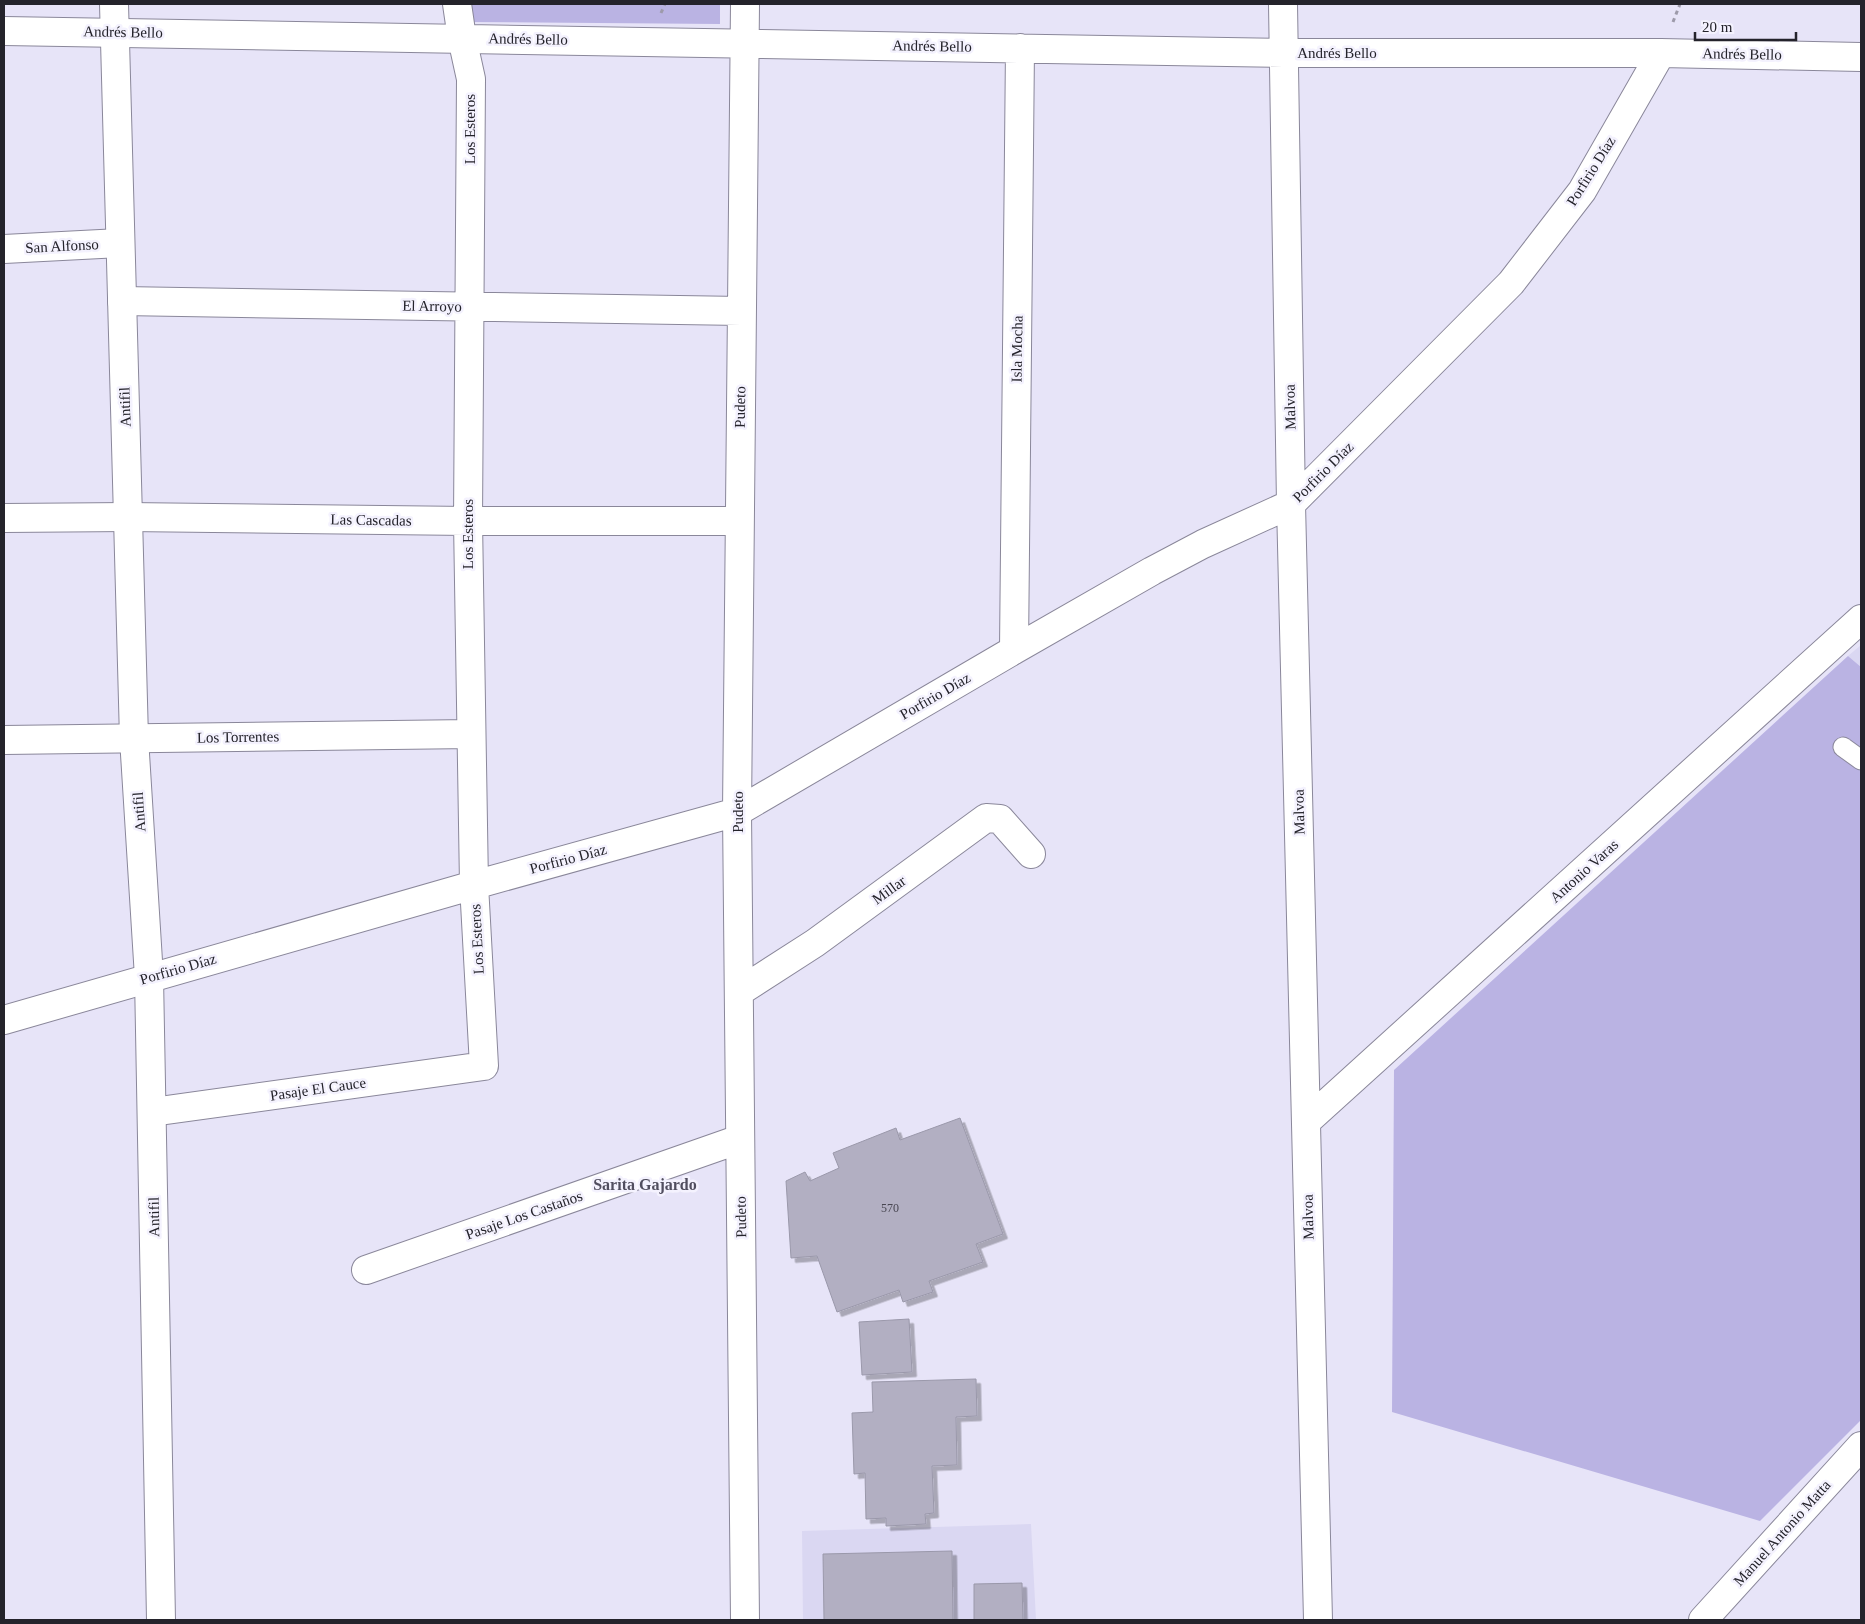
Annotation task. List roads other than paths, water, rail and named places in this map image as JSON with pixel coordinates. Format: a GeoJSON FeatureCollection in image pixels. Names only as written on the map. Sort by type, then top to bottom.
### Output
{"type":"FeatureCollection","features":[{"type":"Feature","properties":{"kind":"street","name":"Antifil"},"geometry":{"type":"LineString","coordinates":[[114,4],[134,738],[149,977],[161,1620]]}},
{"type":"Feature","properties":{"kind":"street","name":"Los Esteros"},"geometry":{"type":"LineString","coordinates":[[457,4],[471,79],[468,521],[474,885],[484,1066]]}},
{"type":"Feature","properties":{"kind":"street","name":"Pudeto"},"geometry":{"type":"LineString","coordinates":[[745,4],[739,521],[738,812],[745,1620]]}},
{"type":"Feature","properties":{"kind":"street","name":"Malvoa"},"geometry":{"type":"LineString","coordinates":[[1283,4],[1291,504],[1318,1620]]}},
{"type":"Feature","properties":{"kind":"street","name":"Andrés Bello"},"geometry":{"type":"LineString","coordinates":[[4,31],[1283,52],[1661,52],[1861,57]]}},
{"type":"Feature","properties":{"kind":"street","name":"Isla Mocha"},"geometry":{"type":"LineString","coordinates":[[1014,650],[1020,48]]}},
{"type":"Feature","properties":{"kind":"street","name":"Porfirio Díaz"},"geometry":{"type":"LineString","coordinates":[[4,1020],[149,977],[738,812],[1014,650],[1178,558],[1291,504],[1511,282],[1582,191],[1661,52]]}},
{"type":"Feature","properties":{"kind":"street","name":"San Alfonso"},"geometry":{"type":"LineString","coordinates":[[4,249],[120,243]]}},
{"type":"Feature","properties":{"kind":"street","name":"El Arroyo"},"geometry":{"type":"LineString","coordinates":[[122,301],[741,312]]}},
{"type":"Feature","properties":{"kind":"street","name":"Las Cascadas"},"geometry":{"type":"LineString","coordinates":[[4,518],[128,517],[468,521],[739,521]]}},
{"type":"Feature","properties":{"kind":"street","name":"Antonio Varas"},"geometry":{"type":"LineString","coordinates":[[1306,1122],[1861,619]]}},
{"type":"Feature","properties":{"kind":"street","name":"Los Torrentes"},"geometry":{"type":"LineString","coordinates":[[4,740],[471,734]]}},
{"type":"Feature","properties":{"kind":"street","name":"Millar"},"geometry":{"type":"LineString","coordinates":[[739,992],[816,943],[986,818],[994,817],[1000,819],[1031,854]]}},
{"type":"Feature","properties":{"kind":"street","name":"Pasaje El Cauce"},"geometry":{"type":"LineString","coordinates":[[152,1112],[484,1066]]}},
{"type":"Feature","properties":{"kind":"street","name":"Pasaje Los Castaños"},"geometry":{"type":"LineString","coordinates":[[366,1270],[740,1140]]}},
{"type":"Feature","properties":{"kind":"street","name":"Manuel Antonio Matta"},"geometry":{"type":"LineString","coordinates":[[1703,1620],[1861,1446]]}},
{"type":"Feature","properties":{"kind":"lane"},"geometry":{"type":"LineString","coordinates":[[1843,747],[1861,760]]}},
{"type":"Feature","properties":{"kind":"district","name":"Sarita Gajardo"},"geometry":{"type":"Point","coordinates":[645,1184]}}]}
